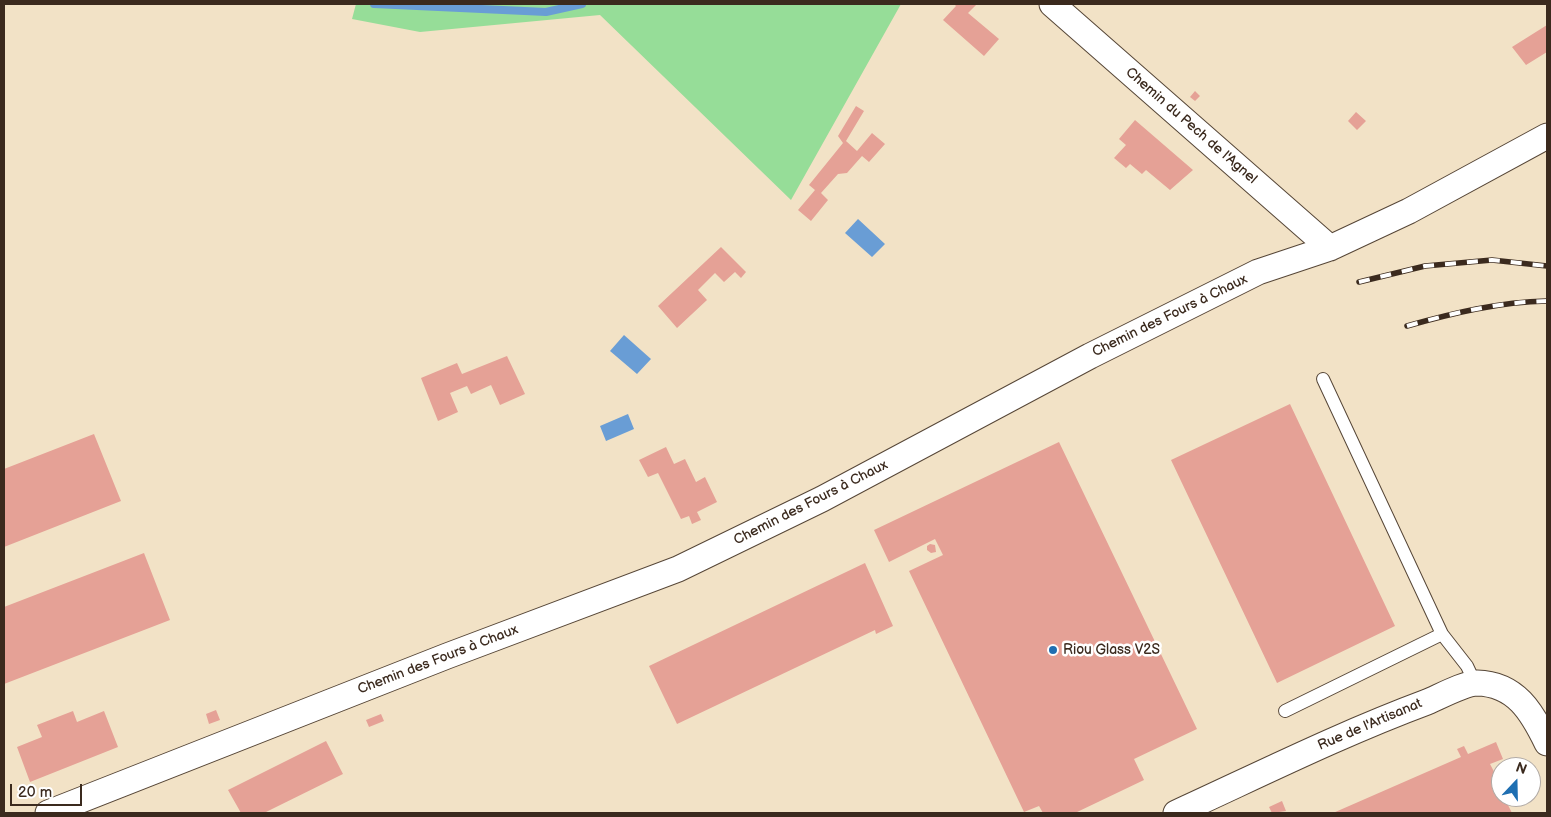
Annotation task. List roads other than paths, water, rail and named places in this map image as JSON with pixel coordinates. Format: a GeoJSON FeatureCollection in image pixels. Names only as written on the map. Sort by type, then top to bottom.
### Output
{"type":"FeatureCollection","features":[{"type":"Feature","properties":{"kind":"street","name":"Chemin du Pech de l'Agnel"},"geometry":{"type":"LineString","coordinates":[[1052,4],[1330,248]]}},
{"type":"Feature","properties":{"kind":"street","name":"Chemin des Fours à Chaux"},"geometry":{"type":"LineString","coordinates":[[48,813],[437,659],[678,569],[822,499],[1090,356],[1258,272],[1330,248],[1409,212],[1547,136]]}},
{"type":"Feature","properties":{"kind":"street"},"geometry":{"type":"LineString","coordinates":[[1475,683],[1502,688],[1522,700],[1537,721],[1547,743]]}},
{"type":"Feature","properties":{"kind":"street","name":"Rue de l'Artisanat"},"geometry":{"type":"LineString","coordinates":[[1176,813],[1364,726],[1475,683]]}},
{"type":"Feature","properties":{"kind":"lane"},"geometry":{"type":"LineString","coordinates":[[1323,379],[1442,634],[1467,666],[1475,683]]}},
{"type":"Feature","properties":{"kind":"lane"},"geometry":{"type":"LineString","coordinates":[[1286,711],[1442,634]]}},
{"type":"Feature","properties":{"kind":"water"},"geometry":{"type":"Polygon","coordinates":[[[858,219],[885,244],[872,257],[845,233],[858,219]]]}},
{"type":"Feature","properties":{"kind":"water"},"geometry":{"type":"Polygon","coordinates":[[[624,335],[651,359],[637,374],[610,351],[624,335]]]}},
{"type":"Feature","properties":{"kind":"water"},"geometry":{"type":"Polygon","coordinates":[[[628,414],[634,429],[606,441],[600,426],[628,414]]]}},
{"type":"Feature","properties":{"kind":"waterway"},"geometry":{"type":"LineString","coordinates":[[374,4],[546,12],[582,4]]}},
{"type":"Feature","properties":{"kind":"railway"},"geometry":{"type":"LineString","coordinates":[[1359,282],[1425,266],[1492,260],[1547,266]]}},
{"type":"Feature","properties":{"kind":"railway"},"geometry":{"type":"LineString","coordinates":[[1407,326],[1476,309],[1547,301]]}},
{"type":"Feature","properties":{"kind":"place","name":"Riou Glass V2S"},"geometry":{"type":"Point","coordinates":[1053,650]}}]}
